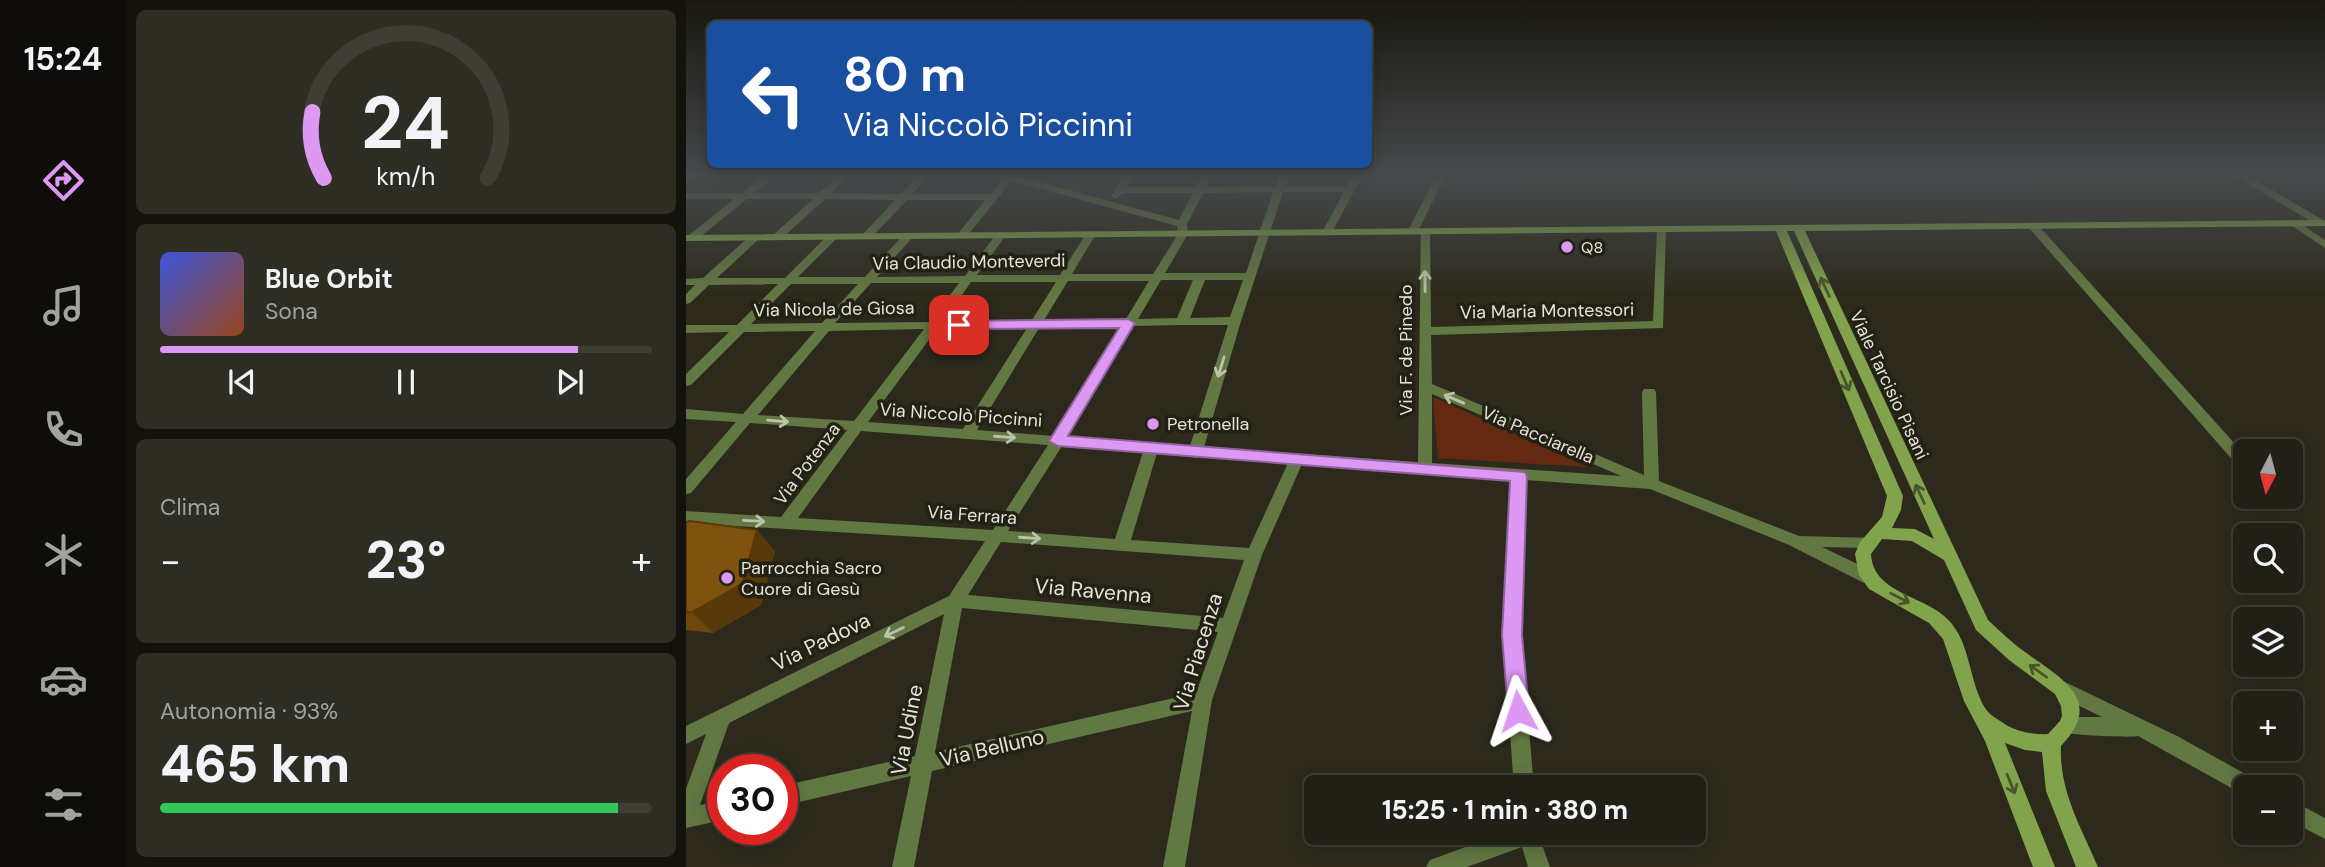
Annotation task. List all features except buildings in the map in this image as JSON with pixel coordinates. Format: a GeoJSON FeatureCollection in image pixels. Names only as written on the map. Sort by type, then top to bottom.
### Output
{"type":"FeatureCollection","features":[{"type":"Feature","properties":{"kind":"main road"},"geometry":{"type":"LineString","coordinates":[[689,238],[1091,234],[1182,229],[1266,233],[2323,223]]}},
{"type":"Feature","properties":{"kind":"main road","name":"Viale Tarcisio Pisani"},"geometry":{"type":"LineString","coordinates":[[1780,228],[1895,496],[1895,509],[1874,538]]}},
{"type":"Feature","properties":{"kind":"main road","name":"Viale Tarcisio Pisani"},"geometry":{"type":"LineString","coordinates":[[1798,228],[1982,625],[2015,655],[2061,688]]}},
{"type":"Feature","properties":{"kind":"main road"},"geometry":{"type":"LineString","coordinates":[[1948,556],[1915,535],[1874,538],[1862,551],[1868,577],[1879,587],[1925,611],[1945,627],[1974,705],[1985,721],[2044,867]]}},
{"type":"Feature","properties":{"kind":"main road"},"geometry":{"type":"LineString","coordinates":[[2061,688],[2070,705],[2071,716],[2068,726],[2052,743],[2050,760],[2057,798],[2087,867]]}},
{"type":"Feature","properties":{"kind":"main road"},"geometry":{"type":"LineString","coordinates":[[1985,721],[2019,741],[2052,743]]}},
{"type":"Feature","properties":{"kind":"street"},"geometry":{"type":"LineString","coordinates":[[689,238],[722,213]]}},
{"type":"Feature","properties":{"kind":"street"},"geometry":{"type":"LineString","coordinates":[[777,237],[804,213]]}},
{"type":"Feature","properties":{"kind":"street"},"geometry":{"type":"LineString","coordinates":[[867,236],[888,213]]}},
{"type":"Feature","properties":{"kind":"street"},"geometry":{"type":"LineString","coordinates":[[961,235],[979,213]]}},
{"type":"Feature","properties":{"kind":"street"},"geometry":{"type":"LineString","coordinates":[[1136,213],[1182,229]]}},
{"type":"Feature","properties":{"kind":"street","name":"Via Padova"},"geometry":{"type":"LineString","coordinates":[[686,734],[955,601],[1058,441],[1156,277],[1189,213]]}},
{"type":"Feature","properties":{"kind":"street"},"geometry":{"type":"LineString","coordinates":[[1195,453],[1235,321],[1272,213]]}},
{"type":"Feature","properties":{"kind":"street"},"geometry":{"type":"LineString","coordinates":[[1327,232],[1337,213]]}},
{"type":"Feature","properties":{"kind":"street"},"geometry":{"type":"LineString","coordinates":[[1419,231],[1426,213]]}},
{"type":"Feature","properties":{"kind":"street"},"geometry":{"type":"LineString","coordinates":[[2306,213],[2323,223]]}},
{"type":"Feature","properties":{"kind":"street"},"geometry":{"type":"LineString","coordinates":[[2294,223],[2325,245]]}},
{"type":"Feature","properties":{"kind":"street"},"geometry":{"type":"LineString","coordinates":[[2033,226],[2233,451]]}},
{"type":"Feature","properties":{"kind":"street","name":"Via Maria Montessori"},"geometry":{"type":"LineString","coordinates":[[1425,331],[1659,325],[1662,229]]}},
{"type":"Feature","properties":{"kind":"street","name":"Via F. de Pinedo"},"geometry":{"type":"LineString","coordinates":[[1419,231],[1425,331],[1425,469]]}},
{"type":"Feature","properties":{"kind":"street"},"geometry":{"type":"LineString","coordinates":[[967,435],[1091,234]]}},
{"type":"Feature","properties":{"kind":"street","name":"Via Potenza"},"geometry":{"type":"LineString","coordinates":[[786,522],[1002,235]]}},
{"type":"Feature","properties":{"kind":"street"},"geometry":{"type":"LineString","coordinates":[[686,489],[826,326],[908,236]]}},
{"type":"Feature","properties":{"kind":"street"},"geometry":{"type":"LineString","coordinates":[[686,300],[755,237]]}},
{"type":"Feature","properties":{"kind":"street"},"geometry":{"type":"LineString","coordinates":[[686,383],[832,237]]}},
{"type":"Feature","properties":{"kind":"street","name":"Via Claudio Monteverdi"},"geometry":{"type":"LineString","coordinates":[[686,282],[1252,276]]}},
{"type":"Feature","properties":{"kind":"street"},"geometry":{"type":"LineString","coordinates":[[1182,322],[1200,277]]}},
{"type":"Feature","properties":{"kind":"street","name":"Via Nicola de Giosa"},"geometry":{"type":"LineString","coordinates":[[686,329],[1235,321]]}},
{"type":"Feature","properties":{"kind":"street","name":"Via Pacciarella"},"geometry":{"type":"LineString","coordinates":[[1425,386],[1652,484],[1795,541],[1868,577]]}},
{"type":"Feature","properties":{"kind":"street"},"geometry":{"type":"LineString","coordinates":[[1649,392],[1652,484]]}},
{"type":"Feature","properties":{"kind":"street","name":"Via Niccolò Piccinni"},"geometry":{"type":"LineString","coordinates":[[686,414],[1195,453],[1652,484]]}},
{"type":"Feature","properties":{"kind":"street"},"geometry":{"type":"LineString","coordinates":[[1121,545],[1151,449]]}},
{"type":"Feature","properties":{"kind":"street","name":"Via Piacenza"},"geometry":{"type":"LineString","coordinates":[[1174,867],[1203,700],[1255,555],[1296,460]]}},
{"type":"Feature","properties":{"kind":"street"},"geometry":{"type":"LineString","coordinates":[[1519,476],[1512,635],[1523,775]]}},
{"type":"Feature","properties":{"kind":"street","name":"Via Ferrara"},"geometry":{"type":"LineString","coordinates":[[686,517],[1255,555]]}},
{"type":"Feature","properties":{"kind":"street"},"geometry":{"type":"LineString","coordinates":[[1795,541],[1874,538]]}},
{"type":"Feature","properties":{"kind":"street","name":"Via Ravenna"},"geometry":{"type":"LineString","coordinates":[[955,601],[1228,626]]}},
{"type":"Feature","properties":{"kind":"street","name":"Via Udine"},"geometry":{"type":"LineString","coordinates":[[903,867],[955,601]]}},
{"type":"Feature","properties":{"kind":"street"},"geometry":{"type":"LineString","coordinates":[[2061,688],[2233,779]]}},
{"type":"Feature","properties":{"kind":"street","name":"Via Belluno"},"geometry":{"type":"LineString","coordinates":[[798,792],[1203,700]]}},
{"type":"Feature","properties":{"kind":"street"},"geometry":{"type":"LineString","coordinates":[[686,818],[722,717]]}},
{"type":"Feature","properties":{"kind":"street"},"geometry":{"type":"LineString","coordinates":[[2068,726],[2109,726],[2144,730]]}},
{"type":"Feature","properties":{"kind":"street"},"geometry":{"type":"LineString","coordinates":[[686,818],[707,813]]}},
{"type":"Feature","properties":{"kind":"street"},"geometry":{"type":"LineString","coordinates":[[2303,817],[2325,829]]}},
{"type":"Feature","properties":{"kind":"street"},"geometry":{"type":"LineString","coordinates":[[1437,867],[1498,845]]}},
{"type":"Feature","properties":{"kind":"street"},"geometry":{"type":"LineString","coordinates":[[1532,845],[1539,867]]}},
{"type":"Feature","properties":{"kind":"shaded area"},"geometry":{"type":"Polygon","coordinates":[[[1433,397],[1588,467],[1438,458],[1433,397]]]}},
{"type":"Feature","properties":{"kind":"place","name":"Q8"},"geometry":{"type":"Point","coordinates":[1567,247]}},
{"type":"Feature","properties":{"kind":"place","name":"Petronella"},"geometry":{"type":"Point","coordinates":[1153,424]}},
{"type":"Feature","properties":{"kind":"place","name":"Parrocchia Sacro Cuore di Gesù"},"geometry":{"type":"Point","coordinates":[727,578]}},
{"type":"Feature","properties":{"kind":"route"},"geometry":{"type":"LineString","coordinates":[[959,325],[1128,323],[1058,441],[1519,476],[1512,635],[1518,711]]}}]}
